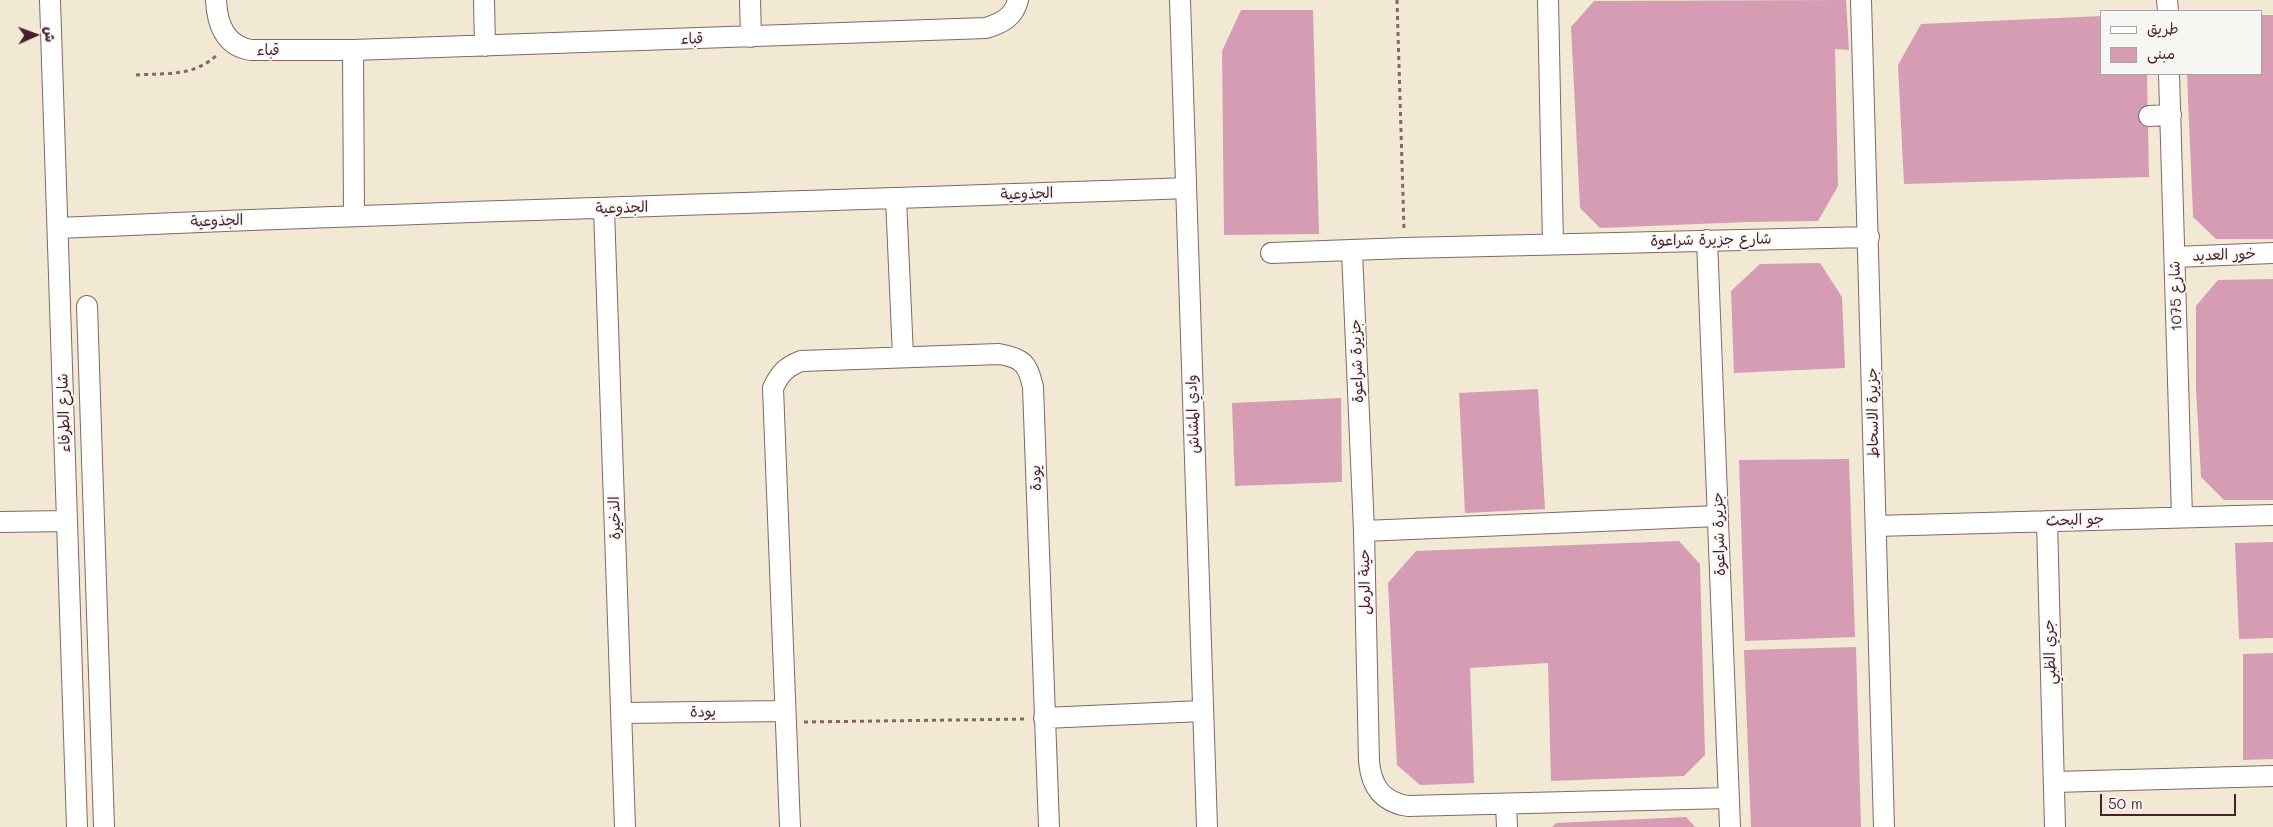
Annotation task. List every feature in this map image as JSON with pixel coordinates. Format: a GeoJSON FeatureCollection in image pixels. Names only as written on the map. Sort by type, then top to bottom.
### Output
{"type":"FeatureCollection","features":[{"type":"Feature","properties":{"kind":"street","name":"شارع الطرفاء"},"geometry":{"type":"LineString","coordinates":[[50,0],[78,827]]}},
{"type":"Feature","properties":{"kind":"street"},"geometry":{"type":"LineString","coordinates":[[216,0],[216,14],[221,30],[231,42]]}},
{"type":"Feature","properties":{"kind":"street"},"geometry":{"type":"LineString","coordinates":[[484,0],[485,46]]}},
{"type":"Feature","properties":{"kind":"street"},"geometry":{"type":"LineString","coordinates":[[750,0],[752,37]]}},
{"type":"Feature","properties":{"kind":"street","name":"قباء"},"geometry":{"type":"LineString","coordinates":[[231,42],[241,49],[252,50],[353,50],[986,28],[1003,23],[1016,8],[1018,0]]}},
{"type":"Feature","properties":{"kind":"street","name":"وادي المشاش"},"geometry":{"type":"LineString","coordinates":[[1180,0],[1207,827]]}},
{"type":"Feature","properties":{"kind":"street"},"geometry":{"type":"LineString","coordinates":[[1548,0],[1553,244]]}},
{"type":"Feature","properties":{"kind":"street"},"geometry":{"type":"LineString","coordinates":[[1861,0],[1873,0]]}},
{"type":"Feature","properties":{"kind":"street","name":"جزيرة الاسحاط"},"geometry":{"type":"LineString","coordinates":[[1861,0],[1884,827]]}},
{"type":"Feature","properties":{"kind":"street"},"geometry":{"type":"LineString","coordinates":[[353,50],[354,215]]}},
{"type":"Feature","properties":{"kind":"street","name":"شارع 1075"},"geometry":{"type":"LineString","coordinates":[[2169,75],[2182,517]]}},
{"type":"Feature","properties":{"kind":"street"},"geometry":{"type":"LineString","coordinates":[[2149,116],[2170,115]]}},
{"type":"Feature","properties":{"kind":"street","name":"الجذوعية"},"geometry":{"type":"LineString","coordinates":[[58,228],[354,215],[604,209],[1186,188]]}},
{"type":"Feature","properties":{"kind":"street"},"geometry":{"type":"LineString","coordinates":[[896,198],[903,356]]}},
{"type":"Feature","properties":{"kind":"street","name":"الذخيرة"},"geometry":{"type":"LineString","coordinates":[[604,209],[625,827]]}},
{"type":"Feature","properties":{"kind":"street","name":"شارع جزيرة شراعوة"},"geometry":{"type":"LineString","coordinates":[[1271,254],[1405,248],[1869,237]]}},
{"type":"Feature","properties":{"kind":"street","name":"جزيرة شراعوة"},"geometry":{"type":"LineString","coordinates":[[1708,240],[1730,827]]}},
{"type":"Feature","properties":{"kind":"street","name":"جزيرة شراعوة"},"geometry":{"type":"LineString","coordinates":[[1352,251],[1364,531]]}},
{"type":"Feature","properties":{"kind":"street","name":"خور العديد"},"geometry":{"type":"LineString","coordinates":[[2175,257],[2273,253]]}},
{"type":"Feature","properties":{"kind":"street"},"geometry":{"type":"LineString","coordinates":[[87,306],[104,827]]}},
{"type":"Feature","properties":{"kind":"street","name":"يودة"},"geometry":{"type":"LineString","coordinates":[[790,827],[773,388],[780,374],[788,366],[801,361],[999,354],[1015,357],[1024,363],[1030,373],[1033,388],[1049,827]]}},
{"type":"Feature","properties":{"kind":"street","name":"جو البحث"},"geometry":{"type":"LineString","coordinates":[[1876,526],[2273,515]]}},
{"type":"Feature","properties":{"kind":"street","name":"حينة الرمل"},"geometry":{"type":"LineString","coordinates":[[1718,516],[1364,531],[1369,761],[1374,784],[1388,800],[1408,806],[1728,798]]}},
{"type":"Feature","properties":{"kind":"street"},"geometry":{"type":"LineString","coordinates":[[0,522],[68,521]]}},
{"type":"Feature","properties":{"kind":"street","name":"جري الظبي"},"geometry":{"type":"LineString","coordinates":[[2047,521],[2055,827]]}},
{"type":"Feature","properties":{"kind":"street"},"geometry":{"type":"LineString","coordinates":[[72,658],[98,658]]}},
{"type":"Feature","properties":{"kind":"street"},"geometry":{"type":"LineString","coordinates":[[1044,718],[1202,711]]}},
{"type":"Feature","properties":{"kind":"street","name":"يودة"},"geometry":{"type":"LineString","coordinates":[[622,714],[785,716]]}},
{"type":"Feature","properties":{"kind":"street"},"geometry":{"type":"LineString","coordinates":[[2054,782],[2273,776]]}},
{"type":"Feature","properties":{"kind":"street"},"geometry":{"type":"LineString","coordinates":[[1506,805],[1507,827]]}},
{"type":"Feature","properties":{"kind":"path"},"geometry":{"type":"LineString","coordinates":[[1398,0],[1405,248]]}},
{"type":"Feature","properties":{"kind":"path"},"geometry":{"type":"LineString","coordinates":[[136,75],[183,72],[200,68],[231,42]]}},
{"type":"Feature","properties":{"kind":"path"},"geometry":{"type":"LineString","coordinates":[[785,716],[1044,718]]}},
{"type":"Feature","properties":{"kind":"building"},"geometry":{"type":"Polygon","coordinates":[[[1846,0],[1849,50],[1835,49],[1838,186],[1818,221],[1600,228],[1580,208],[1571,27],[1594,1],[1846,0]]]}},
{"type":"Feature","properties":{"kind":"building"},"geometry":{"type":"Polygon","coordinates":[[[1241,10],[1313,10],[1319,234],[1224,235],[1222,51],[1241,10]]]}},
{"type":"Feature","properties":{"kind":"building"},"geometry":{"type":"Polygon","coordinates":[[[2263,15],[2273,15],[2273,239],[2216,239],[2193,217],[2187,75],[2263,75],[2263,15]]]}},
{"type":"Feature","properties":{"kind":"building"},"geometry":{"type":"Polygon","coordinates":[[[2100,16],[2100,75],[2147,75],[2149,177],[1904,184],[1898,65],[1921,24],[2100,16]]]}},
{"type":"Feature","properties":{"kind":"building"},"geometry":{"type":"Polygon","coordinates":[[[1820,263],[1842,297],[1845,368],[1734,373],[1731,291],[1760,264],[1820,263]]]}},
{"type":"Feature","properties":{"kind":"building"},"geometry":{"type":"Polygon","coordinates":[[[2273,279],[2273,500],[2224,500],[2201,477],[2196,389],[2196,306],[2218,280],[2273,279]]]}},
{"type":"Feature","properties":{"kind":"building"},"geometry":{"type":"Polygon","coordinates":[[[1538,389],[1545,509],[1465,513],[1459,393],[1538,389]]]}},
{"type":"Feature","properties":{"kind":"building"},"geometry":{"type":"Polygon","coordinates":[[[1341,398],[1342,482],[1235,486],[1232,403],[1341,398]]]}},
{"type":"Feature","properties":{"kind":"building"},"geometry":{"type":"Polygon","coordinates":[[[1849,459],[1855,637],[1745,641],[1739,460],[1849,459]]]}},
{"type":"Feature","properties":{"kind":"building"},"geometry":{"type":"Polygon","coordinates":[[[1679,541],[1700,564],[1705,755],[1684,776],[1551,781],[1548,663],[1470,668],[1474,783],[1420,785],[1397,765],[1388,583],[1416,551],[1679,541]]]}},
{"type":"Feature","properties":{"kind":"building"},"geometry":{"type":"Polygon","coordinates":[[[2273,542],[2273,638],[2239,639],[2235,543],[2273,542]]]}},
{"type":"Feature","properties":{"kind":"building"},"geometry":{"type":"Polygon","coordinates":[[[1856,647],[1861,827],[1751,827],[1744,650],[1856,647]]]}},
{"type":"Feature","properties":{"kind":"building"},"geometry":{"type":"Polygon","coordinates":[[[2273,653],[2273,759],[2243,760],[2243,654],[2273,653]]]}},
{"type":"Feature","properties":{"kind":"building"},"geometry":{"type":"Polygon","coordinates":[[[1686,817],[1695,827],[1552,827],[1556,823],[1686,817]]]}}]}
